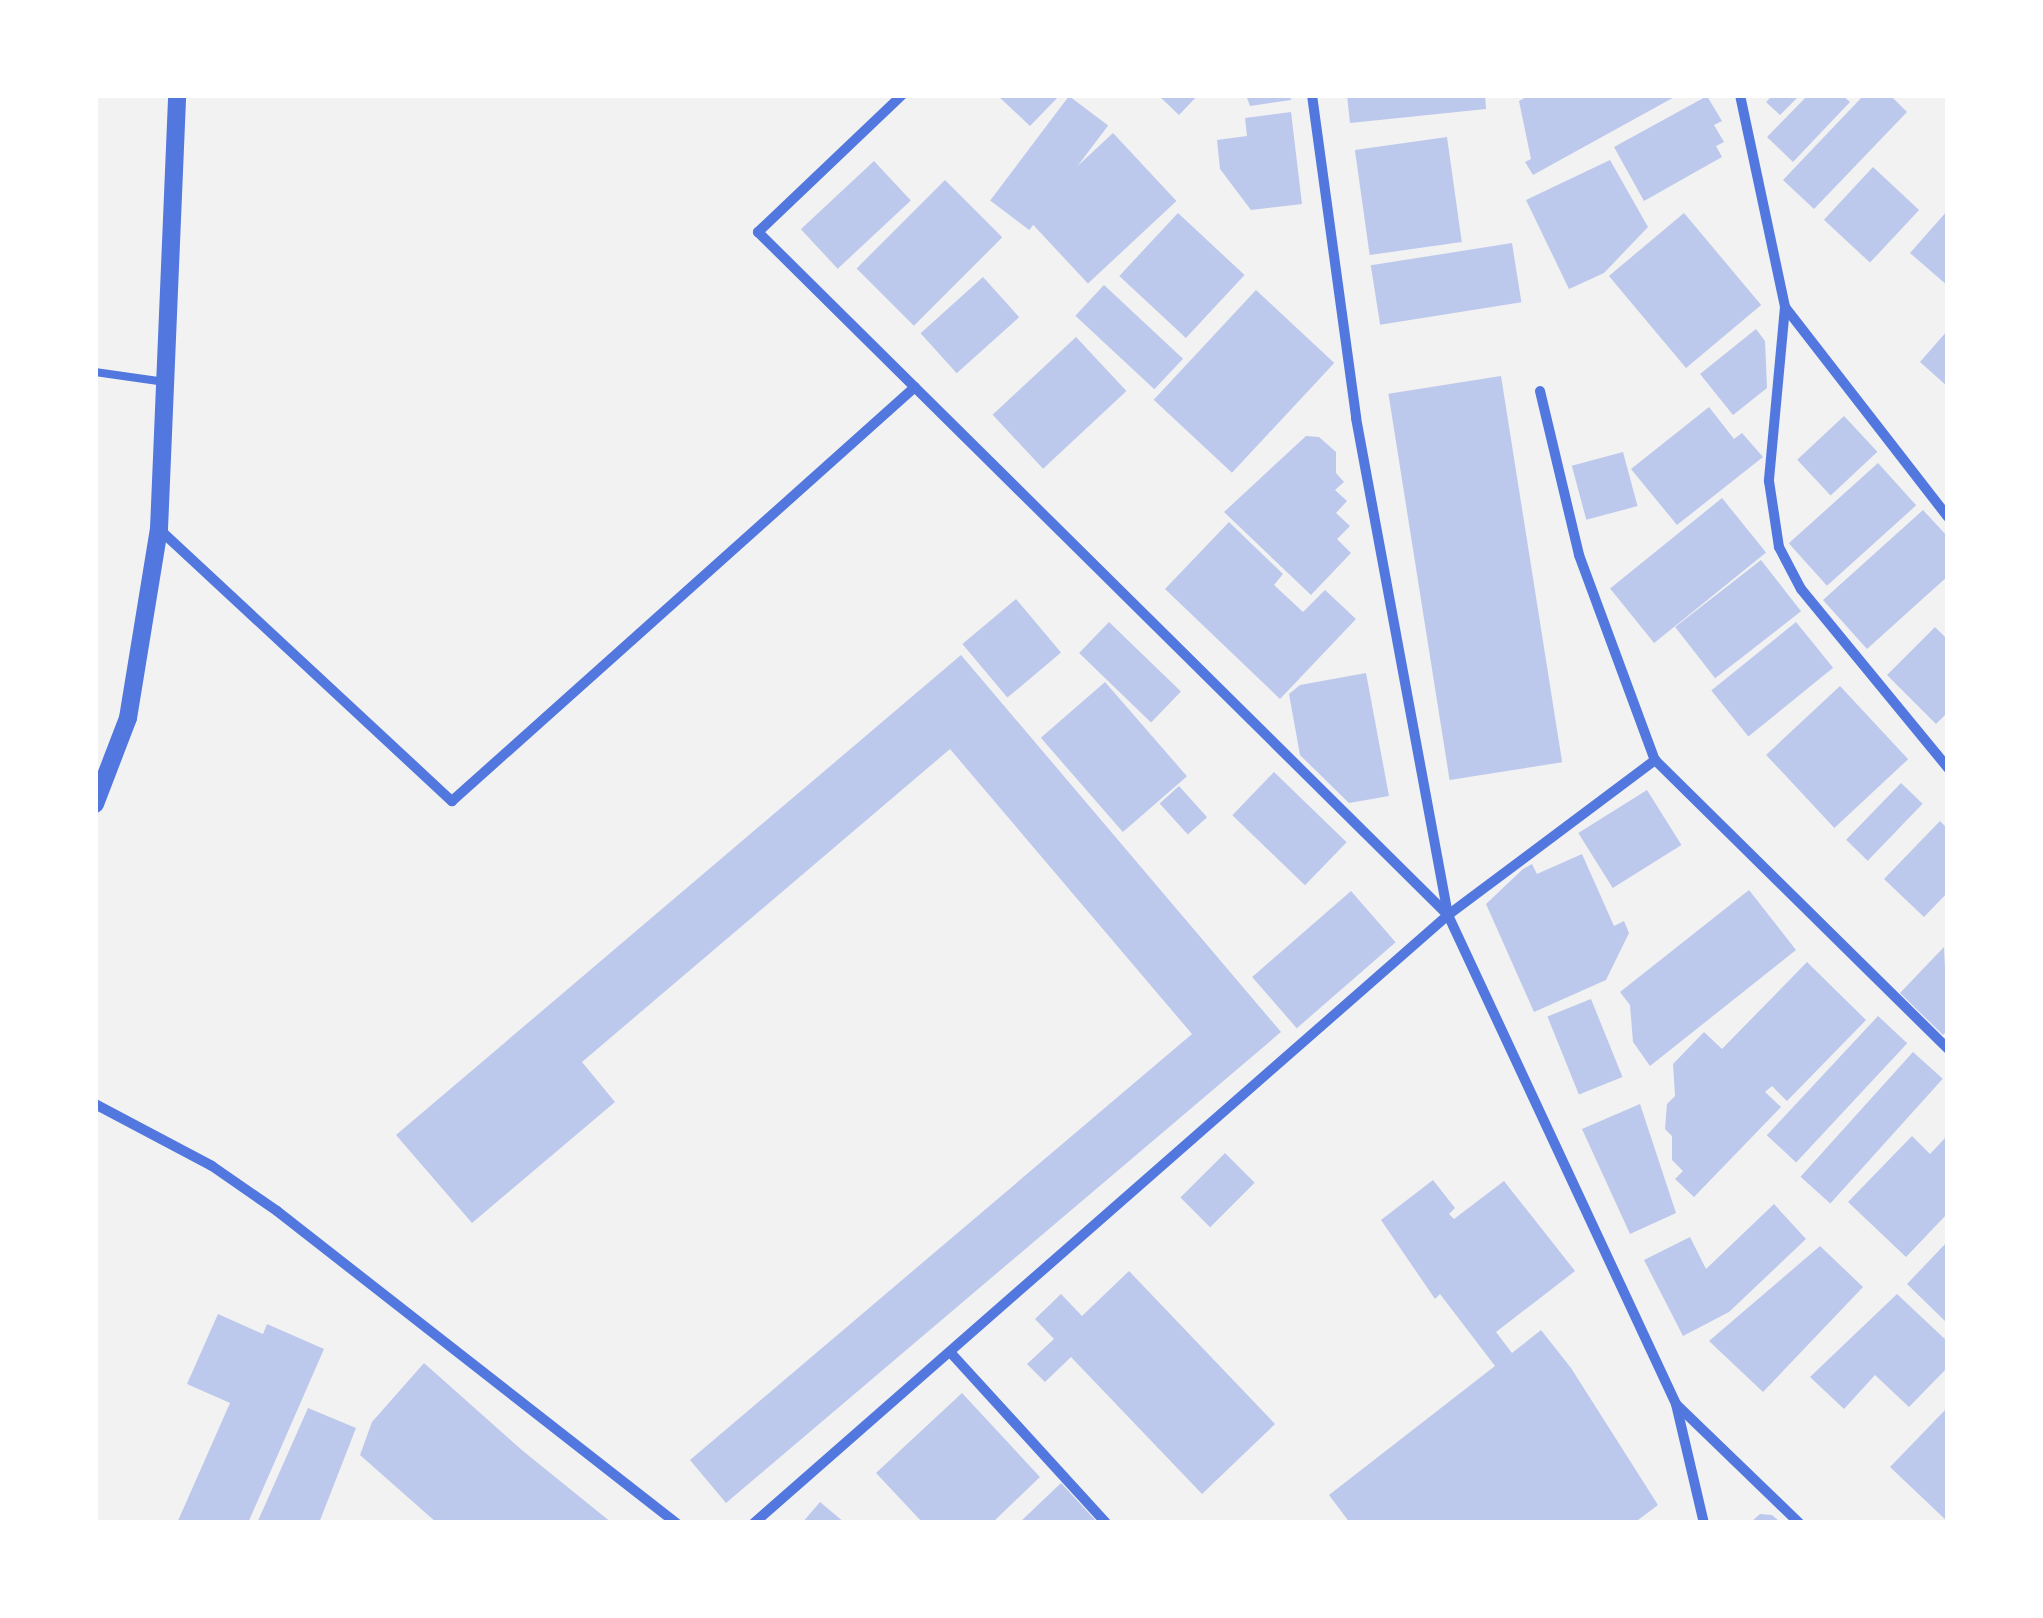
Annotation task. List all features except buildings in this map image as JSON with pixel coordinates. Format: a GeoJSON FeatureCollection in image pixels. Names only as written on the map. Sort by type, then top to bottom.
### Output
{"type":"FeatureCollection","features":[{"type":"Feature","properties":{"kind":"street"},"geometry":{"type":"LineString","coordinates":[[95,804],[128,718],[158,529],[177,95]]}},
{"type":"Feature","properties":{"kind":"street"},"geometry":{"type":"LineString","coordinates":[[902,95],[758,232],[1448,915]]}},
{"type":"Feature","properties":{"kind":"street"},"geometry":{"type":"LineString","coordinates":[[1312,95],[1356,418],[1448,915],[1676,1404],[1704,1523]]}},
{"type":"Feature","properties":{"kind":"street"},"geometry":{"type":"LineString","coordinates":[[1740,95],[1785,308],[1769,481],[1779,547],[1801,589],[1948,768]]}},
{"type":"Feature","properties":{"kind":"street"},"geometry":{"type":"LineString","coordinates":[[1785,308],[1948,517]]}},
{"type":"Feature","properties":{"kind":"street"},"geometry":{"type":"LineString","coordinates":[[158,529],[452,801],[916,387]]}},
{"type":"Feature","properties":{"kind":"street"},"geometry":{"type":"LineString","coordinates":[[1540,391],[1579,555],[1655,760],[1948,1048]]}},
{"type":"Feature","properties":{"kind":"street"},"geometry":{"type":"LineString","coordinates":[[754,1523],[1448,915],[1655,760]]}},
{"type":"Feature","properties":{"kind":"street"},"geometry":{"type":"LineString","coordinates":[[95,1104],[212,1166],[277,1212],[676,1523]]}},
{"type":"Feature","properties":{"kind":"street"},"geometry":{"type":"LineString","coordinates":[[950,1352],[1106,1523]]}},
{"type":"Feature","properties":{"kind":"street"},"geometry":{"type":"LineString","coordinates":[[1676,1404],[1799,1523]]}},
{"type":"Feature","properties":{"kind":"lane"},"geometry":{"type":"LineString","coordinates":[[95,372],[165,382]]}}]}
